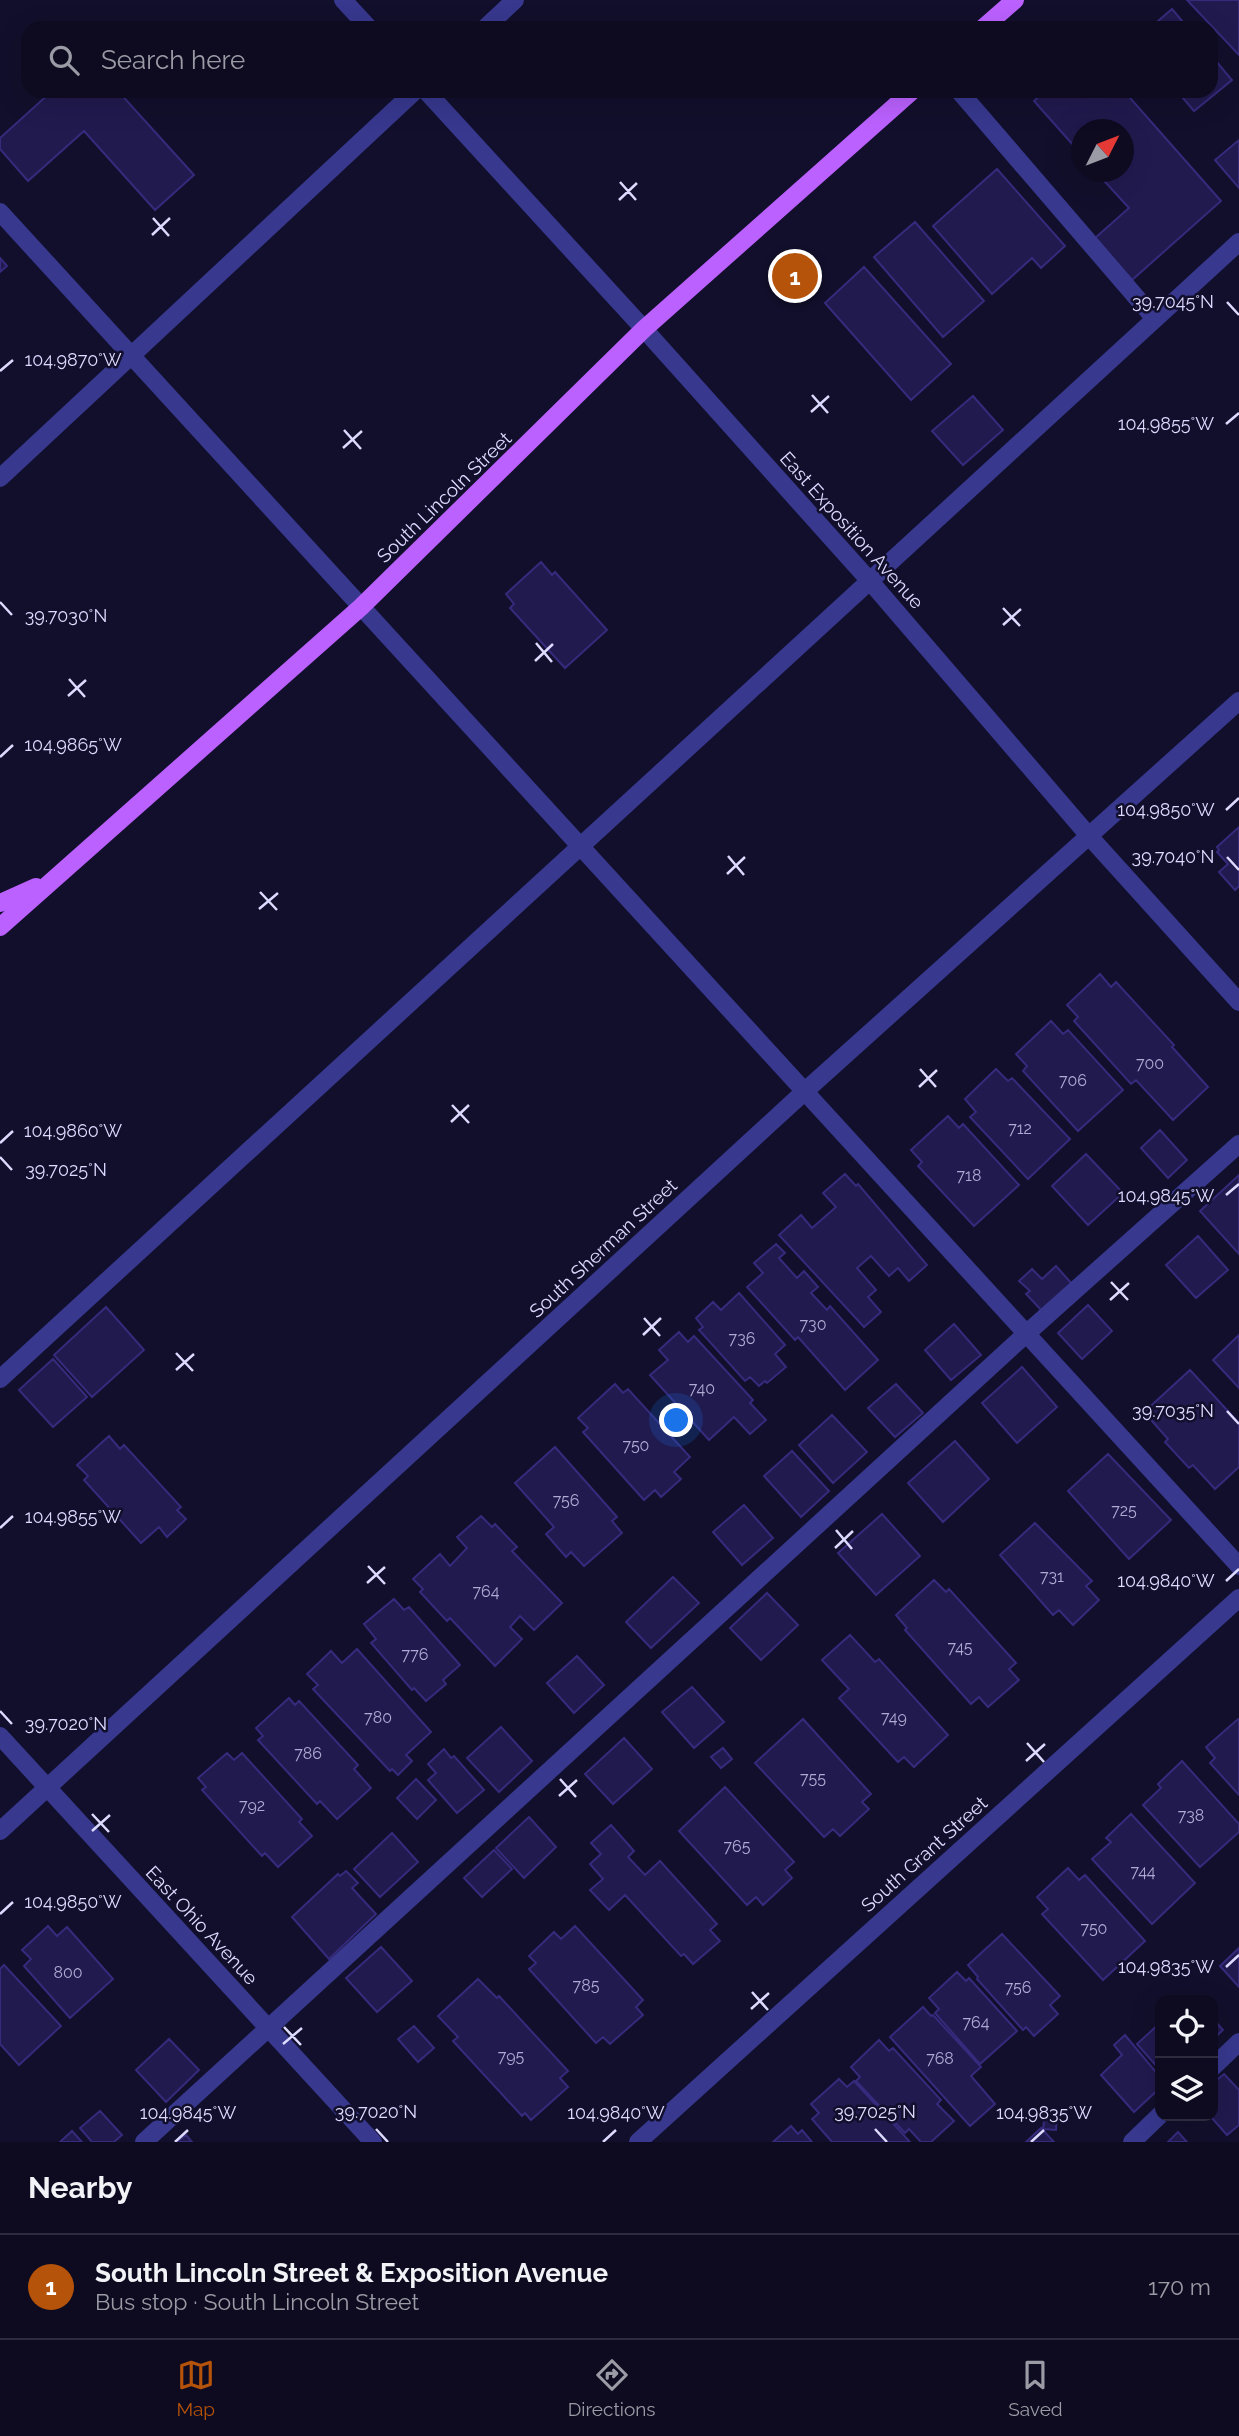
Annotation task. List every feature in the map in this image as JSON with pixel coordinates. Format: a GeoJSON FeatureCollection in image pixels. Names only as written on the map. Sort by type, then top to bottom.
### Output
{"type":"FeatureCollection","features":[{"type":"Feature","properties":{"kind":"main road"},"geometry":{"type":"LineString","coordinates":[[991,21],[1015,0]]}},
{"type":"Feature","properties":{"kind":"main road","name":"South Lincoln Street"},"geometry":{"type":"LineString","coordinates":[[0,927],[361,607],[644,329],[904,98]]}},
{"type":"Feature","properties":{"kind":"main road"},"geometry":{"type":"LineString","coordinates":[[0,903],[49,882]]}},
{"type":"Feature","properties":{"kind":"street"},"geometry":{"type":"LineString","coordinates":[[343,0],[362,21]]}},
{"type":"Feature","properties":{"kind":"street"},"geometry":{"type":"LineString","coordinates":[[493,21],[516,0]]}},
{"type":"Feature","properties":{"kind":"street"},"geometry":{"type":"LineString","coordinates":[[0,478],[407,98]]}},
{"type":"Feature","properties":{"kind":"street","name":"East Exposition Avenue"},"geometry":{"type":"LineString","coordinates":[[432,98],[869,580],[1090,836],[1239,1002]]}},
{"type":"Feature","properties":{"kind":"street"},"geometry":{"type":"LineString","coordinates":[[965,98],[1155,319]]}},
{"type":"Feature","properties":{"kind":"street"},"geometry":{"type":"LineString","coordinates":[[0,212],[1239,1566]]}},
{"type":"Feature","properties":{"kind":"street"},"geometry":{"type":"LineString","coordinates":[[0,1379],[1239,243]]}},
{"type":"Feature","properties":{"kind":"street","name":"South Sherman Street"},"geometry":{"type":"LineString","coordinates":[[0,1831],[804,1092],[1239,701]]}},
{"type":"Feature","properties":{"kind":"street"},"geometry":{"type":"LineString","coordinates":[[144,2142],[1026,1334],[1239,1144]]}},
{"type":"Feature","properties":{"kind":"street","name":"South Grant Street"},"geometry":{"type":"LineString","coordinates":[[638,2142],[1239,1598]]}},
{"type":"Feature","properties":{"kind":"street","name":"East Ohio Avenue"},"geometry":{"type":"LineString","coordinates":[[0,1736],[373,2142]]}},
{"type":"Feature","properties":{"kind":"street"},"geometry":{"type":"LineString","coordinates":[[1218,2062],[1239,2042]]}},
{"type":"Feature","properties":{"kind":"street"},"geometry":{"type":"LineString","coordinates":[[1132,2142],[1155,2120]]}},
{"type":"Feature","properties":{"kind":"building"},"geometry":{"type":"Polygon","coordinates":[[[1187,0],[1239,0],[1239,55],[1218,33],[1218,21],[1207,21],[1187,0]]]}},
{"type":"Feature","properties":{"kind":"building"},"geometry":{"type":"Polygon","coordinates":[[[1172,9],[1182,21],[1158,21],[1172,9]]]}},
{"type":"Feature","properties":{"kind":"building"},"geometry":{"type":"Polygon","coordinates":[[[1218,63],[1232,80],[1218,91],[1218,63]]]}},
{"type":"Feature","properties":{"kind":"building"},"geometry":{"type":"Polygon","coordinates":[[[44,98],[124,98],[194,175],[155,210],[84,131],[28,181],[0,149],[0,138],[44,98]]]}},
{"type":"Feature","properties":{"kind":"building"},"geometry":{"type":"Polygon","coordinates":[[[1037,98],[1130,98],[1221,201],[1132,280],[1095,238],[1129,208],[1105,182],[1134,182],[1134,119],[1071,119],[1071,143],[1034,101],[1037,98]]]}},
{"type":"Feature","properties":{"kind":"building"},"geometry":{"type":"Polygon","coordinates":[[[1183,98],[1210,98],[1194,111],[1183,98]]]}},
{"type":"Feature","properties":{"kind":"building"},"geometry":{"type":"Polygon","coordinates":[[[1239,140],[1239,188],[1215,160],[1239,140]]]}},
{"type":"Feature","properties":{"kind":"building"},"geometry":{"type":"Polygon","coordinates":[[[997,169],[1065,246],[1041,268],[1032,258],[992,294],[933,226],[997,169]]]}},
{"type":"Feature","properties":{"kind":"building"},"geometry":{"type":"Polygon","coordinates":[[[915,222],[984,301],[943,337],[874,257],[915,222]]]}},
{"type":"Feature","properties":{"kind":"building"},"geometry":{"type":"Polygon","coordinates":[[[0,258],[7,266],[0,272],[0,258]]]}},
{"type":"Feature","properties":{"kind":"building"},"geometry":{"type":"Polygon","coordinates":[[[864,267],[951,364],[911,400],[825,303],[864,267]]]}},
{"type":"Feature","properties":{"kind":"building"},"geometry":{"type":"Polygon","coordinates":[[[973,396],[1003,430],[963,465],[932,431],[973,396]]]}},
{"type":"Feature","properties":{"kind":"building"},"geometry":{"type":"Polygon","coordinates":[[[541,562],[552,575],[555,572],[607,630],[565,668],[510,608],[514,604],[506,594],[541,562]]]}},
{"type":"Feature","properties":{"kind":"building"},"geometry":{"type":"Polygon","coordinates":[[[1239,827],[1239,886],[1235,890],[1219,872],[1228,864],[1217,852],[1217,847],[1239,827]]]}},
{"type":"Feature","properties":{"kind":"building"},"geometry":{"type":"Polygon","coordinates":[[[1100,974],[1111,987],[1116,982],[1174,1045],[1172,1047],[1208,1087],[1173,1120],[1136,1080],[1131,1084],[1074,1021],[1078,1017],[1067,1005],[1100,974]]]}},
{"type":"Feature","properties":{"kind":"building"},"geometry":{"type":"Polygon","coordinates":[[[1051,1021],[1063,1034],[1068,1030],[1123,1090],[1078,1131],[1023,1071],[1027,1066],[1016,1054],[1051,1021]]]}},
{"type":"Feature","properties":{"kind":"building"},"geometry":{"type":"Polygon","coordinates":[[[996,1069],[1008,1081],[1012,1078],[1070,1139],[1028,1179],[970,1117],[976,1112],[965,1099],[996,1069]]]}},
{"type":"Feature","properties":{"kind":"building"},"geometry":{"type":"Polygon","coordinates":[[[948,1116],[959,1128],[963,1124],[1019,1185],[974,1226],[918,1166],[922,1162],[911,1150],[948,1116]]]}},
{"type":"Feature","properties":{"kind":"building"},"geometry":{"type":"Polygon","coordinates":[[[1160,1130],[1187,1160],[1168,1178],[1141,1148],[1160,1130]]]}},
{"type":"Feature","properties":{"kind":"building"},"geometry":{"type":"Polygon","coordinates":[[[1086,1154],[1123,1193],[1088,1225],[1052,1186],[1086,1154]]]}},
{"type":"Feature","properties":{"kind":"building"},"geometry":{"type":"Polygon","coordinates":[[[845,1174],[856,1186],[858,1184],[927,1265],[909,1281],[898,1268],[889,1276],[871,1256],[857,1268],[876,1290],[868,1297],[881,1312],[864,1327],[779,1235],[801,1215],[812,1228],[836,1207],[823,1193],[845,1174]]]}},
{"type":"Feature","properties":{"kind":"building"},"geometry":{"type":"Polygon","coordinates":[[[1239,1175],[1239,1254],[1200,1211],[1239,1175]]]}},
{"type":"Feature","properties":{"kind":"building"},"geometry":{"type":"Polygon","coordinates":[[[1198,1236],[1228,1270],[1196,1298],[1166,1265],[1198,1236]]]}},
{"type":"Feature","properties":{"kind":"building"},"geometry":{"type":"Polygon","coordinates":[[[776,1244],[785,1253],[779,1258],[797,1278],[804,1271],[818,1287],[811,1293],[827,1310],[830,1306],[878,1360],[845,1390],[798,1337],[795,1340],[747,1287],[763,1273],[754,1263],[776,1244]]]}},
{"type":"Feature","properties":{"kind":"building"},"geometry":{"type":"Polygon","coordinates":[[[1056,1266],[1072,1284],[1043,1312],[1026,1294],[1030,1291],[1019,1281],[1032,1269],[1042,1279],[1056,1266]]]}},
{"type":"Feature","properties":{"kind":"building"},"geometry":{"type":"Polygon","coordinates":[[[739,1293],[785,1345],[775,1354],[786,1367],[767,1383],[765,1381],[759,1386],[750,1377],[745,1381],[699,1330],[703,1327],[696,1318],[713,1302],[721,1310],[739,1293]]]}},
{"type":"Feature","properties":{"kind":"building"},"geometry":{"type":"Polygon","coordinates":[[[1088,1305],[1112,1331],[1082,1359],[1058,1333],[1088,1305]]]}},
{"type":"Feature","properties":{"kind":"building"},"geometry":{"type":"Polygon","coordinates":[[[106,1307],[144,1350],[92,1397],[54,1355],[106,1307]]]}},
{"type":"Feature","properties":{"kind":"building"},"geometry":{"type":"Polygon","coordinates":[[[954,1324],[981,1355],[951,1380],[925,1350],[954,1324]]]}},
{"type":"Feature","properties":{"kind":"building"},"geometry":{"type":"Polygon","coordinates":[[[679,1332],[688,1342],[694,1336],[753,1400],[750,1403],[766,1420],[750,1434],[734,1417],[709,1440],[650,1375],[668,1360],[659,1350],[679,1332]]]}},
{"type":"Feature","properties":{"kind":"building"},"geometry":{"type":"Polygon","coordinates":[[[1239,1335],[1239,1388],[1213,1360],[1239,1335]]]}},
{"type":"Feature","properties":{"kind":"building"},"geometry":{"type":"Polygon","coordinates":[[[53,1359],[87,1397],[53,1427],[19,1390],[53,1359]]]}},
{"type":"Feature","properties":{"kind":"building"},"geometry":{"type":"Polygon","coordinates":[[[1022,1367],[1057,1407],[1017,1443],[982,1403],[1022,1367]]]}},
{"type":"Feature","properties":{"kind":"building"},"geometry":{"type":"Polygon","coordinates":[[[1190,1370],[1239,1423],[1239,1467],[1215,1489],[1193,1465],[1189,1468],[1165,1442],[1168,1439],[1144,1412],[1190,1370]]]}},
{"type":"Feature","properties":{"kind":"building"},"geometry":{"type":"Polygon","coordinates":[[[615,1384],[623,1393],[628,1389],[690,1457],[674,1472],[681,1479],[661,1497],[655,1490],[644,1500],[583,1432],[588,1428],[578,1418],[615,1384]]]}},
{"type":"Feature","properties":{"kind":"building"},"geometry":{"type":"Polygon","coordinates":[[[896,1384],[923,1413],[895,1437],[868,1408],[896,1384]]]}},
{"type":"Feature","properties":{"kind":"building"},"geometry":{"type":"Polygon","coordinates":[[[832,1415],[867,1452],[833,1483],[799,1445],[832,1415]]]}},
{"type":"Feature","properties":{"kind":"building"},"geometry":{"type":"Polygon","coordinates":[[[109,1436],[120,1449],[124,1445],[181,1507],[177,1510],[186,1519],[167,1537],[159,1527],[141,1543],[84,1480],[88,1476],[77,1465],[109,1436]]]}},
{"type":"Feature","properties":{"kind":"building"},"geometry":{"type":"Polygon","coordinates":[[[955,1441],[989,1479],[943,1522],[908,1483],[955,1441]]]}},
{"type":"Feature","properties":{"kind":"building"},"geometry":{"type":"Polygon","coordinates":[[[555,1447],[617,1517],[612,1521],[622,1533],[584,1566],[571,1552],[566,1557],[546,1534],[554,1527],[515,1483],[555,1447]]]}},
{"type":"Feature","properties":{"kind":"building"},"geometry":{"type":"Polygon","coordinates":[[[792,1451],[829,1491],[801,1517],[764,1476],[792,1451]]]}},
{"type":"Feature","properties":{"kind":"building"},"geometry":{"type":"Polygon","coordinates":[[[1108,1454],[1171,1520],[1129,1559],[1068,1491],[1108,1454]]]}},
{"type":"Feature","properties":{"kind":"building"},"geometry":{"type":"Polygon","coordinates":[[[744,1505],[773,1538],[742,1565],[713,1532],[744,1505]]]}},
{"type":"Feature","properties":{"kind":"building"},"geometry":{"type":"Polygon","coordinates":[[[882,1514],[920,1556],[876,1595],[838,1553],[882,1514]]]}},
{"type":"Feature","properties":{"kind":"building"},"geometry":{"type":"Polygon","coordinates":[[[481,1516],[492,1527],[495,1524],[517,1547],[512,1551],[562,1603],[534,1630],[520,1616],[510,1627],[522,1639],[495,1666],[450,1618],[447,1621],[420,1592],[423,1589],[413,1579],[440,1554],[450,1566],[467,1548],[457,1537],[481,1516]]]}},
{"type":"Feature","properties":{"kind":"building"},"geometry":{"type":"Polygon","coordinates":[[[1035,1523],[1092,1581],[1086,1586],[1099,1600],[1073,1625],[1059,1610],[1053,1615],[1000,1555],[1035,1523]]]}},
{"type":"Feature","properties":{"kind":"building"},"geometry":{"type":"Polygon","coordinates":[[[673,1577],[699,1603],[651,1648],[626,1622],[673,1577]]]}},
{"type":"Feature","properties":{"kind":"building"},"geometry":{"type":"Polygon","coordinates":[[[934,1580],[946,1592],[949,1589],[1016,1663],[1009,1669],[1019,1680],[988,1707],[979,1697],[971,1704],[905,1630],[907,1628],[896,1615],[934,1580]]]}},
{"type":"Feature","properties":{"kind":"building"},"geometry":{"type":"Polygon","coordinates":[[[767,1593],[798,1625],[761,1660],[730,1628],[767,1593]]]}},
{"type":"Feature","properties":{"kind":"building"},"geometry":{"type":"Polygon","coordinates":[[[394,1599],[404,1610],[409,1607],[460,1665],[443,1680],[446,1684],[426,1701],[414,1688],[412,1690],[371,1643],[376,1639],[364,1624],[394,1599]]]}},
{"type":"Feature","properties":{"kind":"building"},"geometry":{"type":"Polygon","coordinates":[[[850,1635],[875,1662],[879,1659],[948,1735],[914,1767],[904,1757],[898,1762],[839,1698],[849,1689],[822,1660],[850,1635]]]}},
{"type":"Feature","properties":{"kind":"building"},"geometry":{"type":"Polygon","coordinates":[[[357,1649],[431,1732],[406,1755],[412,1761],[398,1775],[392,1769],[390,1771],[313,1689],[318,1685],[307,1674],[331,1651],[342,1663],[357,1649]]]}},
{"type":"Feature","properties":{"kind":"building"},"geometry":{"type":"Polygon","coordinates":[[[577,1656],[604,1685],[574,1713],[547,1683],[577,1656]]]}},
{"type":"Feature","properties":{"kind":"building"},"geometry":{"type":"Polygon","coordinates":[[[692,1687],[724,1722],[694,1748],[662,1712],[692,1687]]]}},
{"type":"Feature","properties":{"kind":"building"},"geometry":{"type":"Polygon","coordinates":[[[289,1698],[295,1705],[299,1701],[358,1765],[354,1769],[371,1788],[337,1819],[320,1801],[317,1804],[258,1740],[263,1736],[256,1728],[289,1698]]]}},
{"type":"Feature","properties":{"kind":"building"},"geometry":{"type":"Polygon","coordinates":[[[803,1719],[871,1794],[862,1802],[869,1809],[840,1836],[833,1829],[824,1837],[755,1763],[803,1719]]]}},
{"type":"Feature","properties":{"kind":"building"},"geometry":{"type":"Polygon","coordinates":[[[1238,1719],[1239,1795],[1210,1763],[1215,1758],[1206,1747],[1238,1719]]]}},
{"type":"Feature","properties":{"kind":"building"},"geometry":{"type":"Polygon","coordinates":[[[501,1727],[532,1761],[499,1792],[467,1758],[501,1727]]]}},
{"type":"Feature","properties":{"kind":"building"},"geometry":{"type":"Polygon","coordinates":[[[624,1738],[652,1769],[613,1804],[585,1774],[624,1738]]]}},
{"type":"Feature","properties":{"kind":"building"},"geometry":{"type":"Polygon","coordinates":[[[723,1748],[732,1759],[721,1768],[711,1757],[723,1748]]]}},
{"type":"Feature","properties":{"kind":"building"},"geometry":{"type":"Polygon","coordinates":[[[444,1749],[451,1758],[454,1756],[484,1790],[457,1813],[428,1780],[436,1773],[428,1764],[444,1749]]]}},
{"type":"Feature","properties":{"kind":"building"},"geometry":{"type":"Polygon","coordinates":[[[227,1753],[234,1760],[242,1753],[302,1819],[299,1822],[312,1836],[278,1867],[265,1853],[262,1856],[202,1790],[206,1787],[198,1778],[227,1753]]]}},
{"type":"Feature","properties":{"kind":"building"},"geometry":{"type":"Polygon","coordinates":[[[1182,1761],[1239,1824],[1239,1832],[1200,1867],[1143,1805],[1161,1788],[1158,1784],[1182,1761]]]}},
{"type":"Feature","properties":{"kind":"building"},"geometry":{"type":"Polygon","coordinates":[[[416,1779],[436,1800],[417,1819],[397,1798],[416,1779]]]}},
{"type":"Feature","properties":{"kind":"building"},"geometry":{"type":"Polygon","coordinates":[[[725,1787],[794,1862],[785,1870],[792,1878],[763,1905],[756,1897],[747,1905],[679,1831],[725,1787]]]}},
{"type":"Feature","properties":{"kind":"building"},"geometry":{"type":"Polygon","coordinates":[[[1131,1814],[1195,1883],[1152,1924],[1092,1859],[1111,1842],[1106,1838],[1131,1814]]]}},
{"type":"Feature","properties":{"kind":"building"},"geometry":{"type":"Polygon","coordinates":[[[529,1817],[556,1847],[524,1878],[496,1848],[529,1817]]]}},
{"type":"Feature","properties":{"kind":"building"},"geometry":{"type":"Polygon","coordinates":[[[611,1825],[634,1851],[628,1857],[645,1875],[660,1861],[717,1924],[710,1930],[720,1941],[693,1964],[684,1954],[681,1956],[625,1895],[609,1910],[590,1890],[603,1879],[590,1864],[601,1854],[591,1843],[611,1825]]]}},
{"type":"Feature","properties":{"kind":"building"},"geometry":{"type":"Polygon","coordinates":[[[392,1833],[418,1862],[380,1897],[354,1869],[392,1833]]]}},
{"type":"Feature","properties":{"kind":"building"},"geometry":{"type":"Polygon","coordinates":[[[494,1850],[512,1869],[482,1897],[464,1878],[494,1850]]]}},
{"type":"Feature","properties":{"kind":"building"},"geometry":{"type":"Polygon","coordinates":[[[1068,1868],[1079,1880],[1085,1875],[1145,1941],[1103,1980],[1042,1914],[1048,1909],[1037,1897],[1068,1868]]]}},
{"type":"Feature","properties":{"kind":"building"},"geometry":{"type":"Polygon","coordinates":[[[346,1871],[358,1883],[352,1888],[376,1914],[329,1959],[292,1917],[338,1874],[340,1876],[346,1871]]]}},
{"type":"Feature","properties":{"kind":"building"},"geometry":{"type":"Polygon","coordinates":[[[48,1926],[57,1936],[67,1927],[113,1979],[70,2018],[24,1966],[31,1959],[22,1950],[48,1926]]]}},
{"type":"Feature","properties":{"kind":"building"},"geometry":{"type":"Polygon","coordinates":[[[575,1926],[643,2000],[636,2007],[643,2015],[610,2044],[603,2037],[596,2043],[529,1969],[536,1963],[529,1956],[554,1932],[561,1939],[575,1926]]]}},
{"type":"Feature","properties":{"kind":"building"},"geometry":{"type":"Polygon","coordinates":[[[1002,1934],[1060,1996],[1050,2005],[1058,2014],[1034,2036],[1026,2027],[1023,2030],[977,1979],[968,1965],[1002,1934]]]}},
{"type":"Feature","properties":{"kind":"building"},"geometry":{"type":"Polygon","coordinates":[[[381,1947],[412,1981],[377,2012],[346,1978],[381,1947]]]}},
{"type":"Feature","properties":{"kind":"building"},"geometry":{"type":"Polygon","coordinates":[[[1239,1948],[1239,1987],[1220,1966],[1239,1948]]]}},
{"type":"Feature","properties":{"kind":"building"},"geometry":{"type":"Polygon","coordinates":[[[4,1965],[61,2026],[19,2065],[0,2044],[0,1969],[4,1965]]]}},
{"type":"Feature","properties":{"kind":"building"},"geometry":{"type":"Polygon","coordinates":[[[957,1972],[966,1981],[969,1978],[1017,2031],[980,2064],[935,2013],[939,2009],[929,1998],[957,1972]]]}},
{"type":"Feature","properties":{"kind":"building"},"geometry":{"type":"Polygon","coordinates":[[[478,1979],[497,1998],[499,1996],[568,2071],[560,2078],[568,2087],[531,2120],[525,2113],[522,2116],[453,2041],[458,2037],[438,2016],[478,1979]]]}},
{"type":"Feature","properties":{"kind":"building"},"geometry":{"type":"Polygon","coordinates":[[[923,2007],[981,2067],[971,2076],[995,2104],[970,2126],[890,2037],[923,2007]]]}},
{"type":"Feature","properties":{"kind":"building"},"geometry":{"type":"Polygon","coordinates":[[[414,2026],[434,2048],[418,2062],[398,2039],[414,2026]]]}},
{"type":"Feature","properties":{"kind":"building"},"geometry":{"type":"Polygon","coordinates":[[[1155,2028],[1155,2064],[1137,2044],[1155,2028]]]}},
{"type":"Feature","properties":{"kind":"building"},"geometry":{"type":"Polygon","coordinates":[[[1125,2035],[1155,2071],[1155,2093],[1134,2112],[1101,2075],[1122,2055],[1114,2045],[1125,2035]]]}},
{"type":"Feature","properties":{"kind":"building"},"geometry":{"type":"Polygon","coordinates":[[[169,2039],[199,2070],[166,2102],[136,2070],[169,2039]]]}},
{"type":"Feature","properties":{"kind":"building"},"geometry":{"type":"Polygon","coordinates":[[[879,2040],[889,2051],[893,2048],[941,2100],[937,2104],[954,2121],[931,2142],[921,2142],[909,2129],[905,2133],[856,2081],[860,2077],[851,2067],[879,2040]]]}},
{"type":"Feature","properties":{"kind":"building"},"geometry":{"type":"Polygon","coordinates":[[[1224,2074],[1239,2090],[1239,2125],[1227,2135],[1214,2121],[1218,2121],[1218,2079],[1224,2074]]]}},
{"type":"Feature","properties":{"kind":"building"},"geometry":{"type":"Polygon","coordinates":[[[839,2079],[847,2087],[854,2081],[910,2142],[832,2142],[812,2119],[819,2113],[811,2104],[839,2079]]]}},
{"type":"Feature","properties":{"kind":"building"},"geometry":{"type":"Polygon","coordinates":[[[100,2111],[122,2135],[114,2142],[92,2142],[80,2128],[100,2111]]]}},
{"type":"Feature","properties":{"kind":"building"},"geometry":{"type":"Polygon","coordinates":[[[1045,2113],[1057,2114],[1056,2130],[1043,2129],[1045,2113]]]}},
{"type":"Feature","properties":{"kind":"building"},"geometry":{"type":"Polygon","coordinates":[[[791,2126],[798,2134],[802,2130],[812,2142],[773,2142],[791,2126]]]}},
{"type":"Feature","properties":{"kind":"building"},"geometry":{"type":"Polygon","coordinates":[[[1041,2128],[1054,2142],[1026,2142],[1041,2128]]]}},
{"type":"Feature","properties":{"kind":"building"},"geometry":{"type":"Polygon","coordinates":[[[72,2131],[82,2142],[60,2142],[72,2131]]]}},
{"type":"Feature","properties":{"kind":"building"},"geometry":{"type":"Polygon","coordinates":[[[1178,2132],[1187,2142],[1168,2142],[1178,2132]]]}},
{"type":"Feature","properties":{"kind":"building"},"geometry":{"type":"Polygon","coordinates":[[[186,2135],[192,2142],[177,2142],[186,2135]]]}},
{"type":"Feature","properties":{"kind":"place","name":"South Lincoln Street & Exposition Avenue"},"geometry":{"type":"Point","coordinates":[795,276]}}]}
